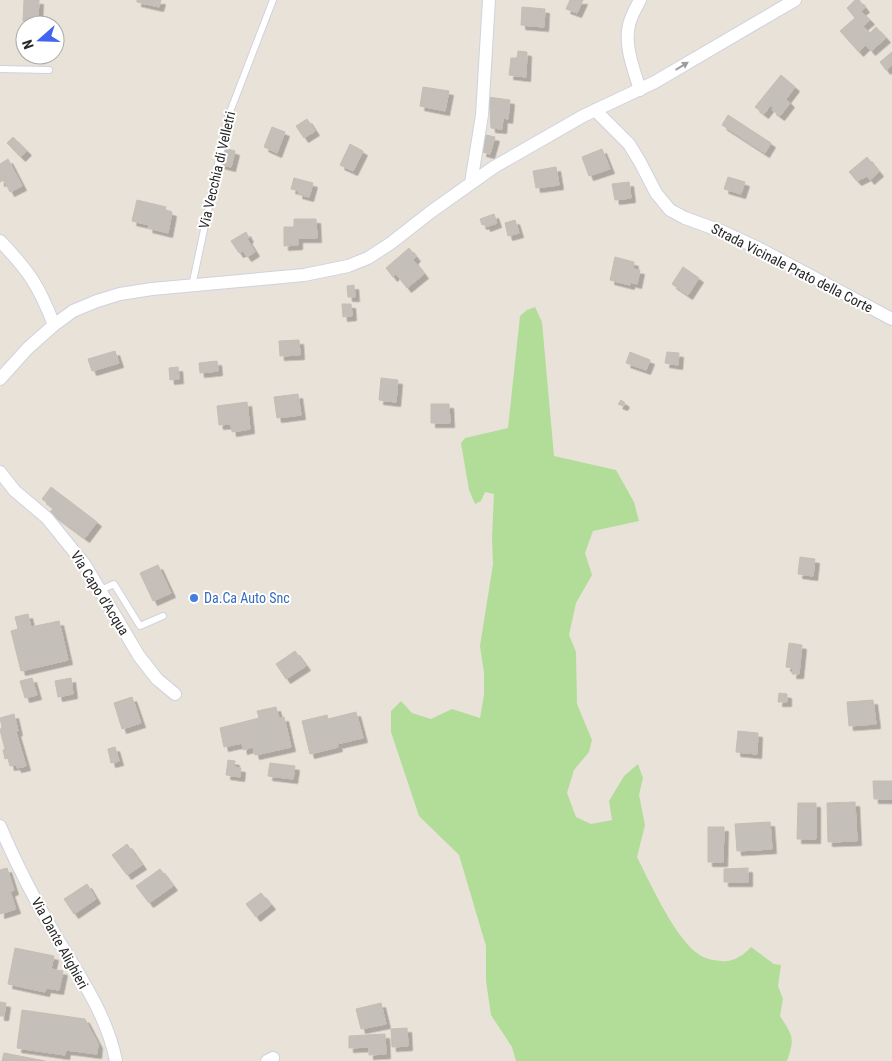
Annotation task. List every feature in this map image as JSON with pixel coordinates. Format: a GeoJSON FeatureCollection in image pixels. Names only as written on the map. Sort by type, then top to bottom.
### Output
{"type":"FeatureCollection","features":[{"type":"Feature","properties":{"kind":"street"},"geometry":{"type":"LineString","coordinates":[[471,183],[482,115],[489,0]]}},
{"type":"Feature","properties":{"kind":"street"},"geometry":{"type":"LineString","coordinates":[[640,0],[630,22],[628,38],[630,55],[640,90]]}},
{"type":"Feature","properties":{"kind":"street"},"geometry":{"type":"LineString","coordinates":[[0,379],[28,348],[54,325],[79,308],[105,298],[152,289],[304,275],[362,261],[385,248],[432,210],[494,167],[595,110],[640,90],[795,0]]}},
{"type":"Feature","properties":{"kind":"street","name":"Strada Vicinale Prato della Corte"},"geometry":{"type":"LineString","coordinates":[[595,110],[628,144],[656,193],[670,210],[752,245],[892,319]]}},
{"type":"Feature","properties":{"kind":"street"},"geometry":{"type":"LineString","coordinates":[[0,241],[20,261],[35,282],[54,325]]}},
{"type":"Feature","properties":{"kind":"street","name":"Via Capo d'Acqua"},"geometry":{"type":"LineString","coordinates":[[0,472],[15,491],[48,518],[85,564],[116,619],[146,666],[162,685],[175,694]]}},
{"type":"Feature","properties":{"kind":"street","name":"Via Dante Alighieri"},"geometry":{"type":"LineString","coordinates":[[0,826],[39,907],[102,1017],[116,1061]]}},
{"type":"Feature","properties":{"kind":"lane","name":"Via Vecchia di Velletri"},"geometry":{"type":"LineString","coordinates":[[192,286],[228,117],[273,0]]}},
{"type":"Feature","properties":{"kind":"lane"},"geometry":{"type":"LineString","coordinates":[[0,69],[49,70]]}},
{"type":"Feature","properties":{"kind":"lane"},"geometry":{"type":"LineString","coordinates":[[101,590],[114,584],[140,626],[163,616]]}},
{"type":"Feature","properties":{"kind":"green space"},"geometry":{"type":"Polygon","coordinates":[[[535,307],[542,322],[554,456],[616,470],[634,502],[639,521],[593,531],[585,553],[592,575],[576,603],[569,635],[576,652],[577,704],[592,740],[589,752],[574,770],[567,793],[576,817],[591,824],[612,820],[609,801],[624,776],[638,764],[643,778],[639,795],[645,825],[637,857],[649,882],[676,929],[696,952],[708,959],[729,961],[738,958],[751,947],[774,964],[781,965],[778,986],[783,999],[780,1016],[788,1028],[792,1042],[787,1061],[516,1061],[512,1047],[491,1015],[486,981],[486,946],[459,855],[419,816],[391,732],[391,711],[401,701],[412,713],[431,719],[452,709],[480,718],[484,695],[484,673],[480,646],[493,564],[494,494],[485,492],[481,501],[475,504],[469,490],[461,443],[465,438],[508,428],[520,316],[527,310],[535,307]]]}},
{"type":"Feature","properties":{"kind":"building"},"geometry":{"type":"Polygon","coordinates":[[[24,0],[39,0],[38,15],[23,15],[24,0]]]}},
{"type":"Feature","properties":{"kind":"building"},"geometry":{"type":"Polygon","coordinates":[[[137,0],[161,0],[159,7],[137,2],[137,0]]]}},
{"type":"Feature","properties":{"kind":"building"},"geometry":{"type":"Polygon","coordinates":[[[570,0],[583,0],[577,13],[566,9],[570,0]]]}},
{"type":"Feature","properties":{"kind":"building"},"geometry":{"type":"Polygon","coordinates":[[[855,0],[859,0],[865,8],[861,11],[870,20],[863,26],[870,33],[876,27],[886,38],[871,51],[866,45],[859,52],[840,31],[855,18],[847,8],[855,0]]]}},
{"type":"Feature","properties":{"kind":"building"},"geometry":{"type":"Polygon","coordinates":[[[522,7],[545,9],[544,27],[521,25],[522,7]]]}},
{"type":"Feature","properties":{"kind":"building"},"geometry":{"type":"Polygon","coordinates":[[[518,51],[527,52],[526,77],[509,75],[511,58],[517,58],[518,51]]]}},
{"type":"Feature","properties":{"kind":"building"},"geometry":{"type":"Polygon","coordinates":[[[892,52],[892,65],[886,70],[880,62],[892,52]]]}},
{"type":"Feature","properties":{"kind":"building"},"geometry":{"type":"Polygon","coordinates":[[[781,75],[795,87],[786,99],[790,103],[780,116],[772,110],[771,105],[764,114],[755,107],[781,75]]]}},
{"type":"Feature","properties":{"kind":"building"},"geometry":{"type":"Polygon","coordinates":[[[423,87],[449,91],[445,111],[420,106],[423,87]]]}},
{"type":"Feature","properties":{"kind":"building"},"geometry":{"type":"Polygon","coordinates":[[[488,97],[510,100],[508,119],[503,118],[502,129],[491,128],[490,108],[487,108],[488,97]]]}},
{"type":"Feature","properties":{"kind":"building"},"geometry":{"type":"Polygon","coordinates":[[[728,115],[771,143],[765,153],[722,125],[728,115]]]}},
{"type":"Feature","properties":{"kind":"building"},"geometry":{"type":"Polygon","coordinates":[[[307,119],[315,131],[304,138],[296,126],[307,119]]]}},
{"type":"Feature","properties":{"kind":"building"},"geometry":{"type":"Polygon","coordinates":[[[272,127],[285,132],[277,153],[264,147],[272,127]]]}},
{"type":"Feature","properties":{"kind":"building"},"geometry":{"type":"Polygon","coordinates":[[[486,135],[495,137],[490,154],[482,152],[484,146],[480,145],[482,138],[485,138],[486,135]]]}},
{"type":"Feature","properties":{"kind":"building"},"geometry":{"type":"Polygon","coordinates":[[[13,137],[27,151],[21,157],[7,143],[13,137]]]}},
{"type":"Feature","properties":{"kind":"building"},"geometry":{"type":"Polygon","coordinates":[[[350,144],[363,151],[353,171],[340,165],[350,144]]]}},
{"type":"Feature","properties":{"kind":"building"},"geometry":{"type":"Polygon","coordinates":[[[224,148],[235,151],[231,167],[219,164],[224,148]]]}},
{"type":"Feature","properties":{"kind":"building"},"geometry":{"type":"Polygon","coordinates":[[[602,149],[610,169],[589,176],[582,157],[602,149]]]}},
{"type":"Feature","properties":{"kind":"building"},"geometry":{"type":"Polygon","coordinates":[[[867,157],[879,172],[870,180],[867,176],[857,181],[849,172],[867,157]]]}},
{"type":"Feature","properties":{"kind":"building"},"geometry":{"type":"Polygon","coordinates":[[[8,159],[22,186],[10,192],[4,180],[0,182],[0,164],[8,159]]]}},
{"type":"Feature","properties":{"kind":"building"},"geometry":{"type":"Polygon","coordinates":[[[556,167],[559,185],[536,188],[533,171],[556,167]]]}},
{"type":"Feature","properties":{"kind":"building"},"geometry":{"type":"Polygon","coordinates":[[[728,177],[745,182],[741,194],[724,189],[728,177]]]}},
{"type":"Feature","properties":{"kind":"building"},"geometry":{"type":"Polygon","coordinates":[[[294,178],[313,183],[309,197],[298,194],[299,191],[291,189],[294,178]]]}},
{"type":"Feature","properties":{"kind":"building"},"geometry":{"type":"Polygon","coordinates":[[[629,182],[631,198],[615,200],[612,184],[629,182]]]}},
{"type":"Feature","properties":{"kind":"building"},"geometry":{"type":"Polygon","coordinates":[[[137,200],[166,207],[165,210],[172,212],[168,233],[148,228],[149,225],[132,221],[137,200]]]}},
{"type":"Feature","properties":{"kind":"building"},"geometry":{"type":"Polygon","coordinates":[[[494,214],[497,223],[486,227],[485,224],[482,225],[480,219],[494,214]]]}},
{"type":"Feature","properties":{"kind":"building"},"geometry":{"type":"Polygon","coordinates":[[[294,219],[316,219],[317,238],[298,238],[298,245],[284,246],[284,227],[294,227],[294,219]]]}},
{"type":"Feature","properties":{"kind":"building"},"geometry":{"type":"Polygon","coordinates":[[[515,220],[519,233],[508,236],[505,223],[515,220]]]}},
{"type":"Feature","properties":{"kind":"building"},"geometry":{"type":"Polygon","coordinates":[[[246,232],[249,238],[247,239],[255,252],[247,257],[243,251],[239,253],[231,241],[246,232]]]}},
{"type":"Feature","properties":{"kind":"building"},"geometry":{"type":"Polygon","coordinates":[[[409,248],[416,257],[413,260],[424,274],[407,288],[396,274],[393,277],[386,268],[409,248]]]}},
{"type":"Feature","properties":{"kind":"building"},"geometry":{"type":"Polygon","coordinates":[[[615,257],[634,262],[633,269],[640,270],[637,284],[630,282],[630,285],[610,280],[615,257]]]}},
{"type":"Feature","properties":{"kind":"building"},"geometry":{"type":"Polygon","coordinates":[[[683,267],[699,278],[688,295],[672,284],[683,267]]]}},
{"type":"Feature","properties":{"kind":"building"},"geometry":{"type":"Polygon","coordinates":[[[354,285],[355,297],[348,297],[347,286],[354,285]]]}},
{"type":"Feature","properties":{"kind":"building"},"geometry":{"type":"Polygon","coordinates":[[[342,304],[351,304],[352,316],[343,317],[342,304]]]}},
{"type":"Feature","properties":{"kind":"building"},"geometry":{"type":"Polygon","coordinates":[[[299,340],[300,355],[280,356],[279,341],[299,340]]]}},
{"type":"Feature","properties":{"kind":"building"},"geometry":{"type":"Polygon","coordinates":[[[115,351],[119,363],[92,371],[88,359],[115,351]]]}},
{"type":"Feature","properties":{"kind":"building"},"geometry":{"type":"Polygon","coordinates":[[[630,352],[650,360],[646,370],[626,363],[630,352]]]}},
{"type":"Feature","properties":{"kind":"building"},"geometry":{"type":"Polygon","coordinates":[[[667,352],[679,353],[678,365],[665,363],[667,352]]]}},
{"type":"Feature","properties":{"kind":"building"},"geometry":{"type":"Polygon","coordinates":[[[217,361],[218,371],[200,373],[199,363],[217,361]]]}},
{"type":"Feature","properties":{"kind":"building"},"geometry":{"type":"Polygon","coordinates":[[[178,367],[179,379],[170,380],[169,368],[178,367]]]}},
{"type":"Feature","properties":{"kind":"building"},"geometry":{"type":"Polygon","coordinates":[[[381,378],[398,380],[396,402],[379,400],[381,378]]]}},
{"type":"Feature","properties":{"kind":"building"},"geometry":{"type":"Polygon","coordinates":[[[298,394],[301,415],[277,418],[274,397],[298,394]]]}},
{"type":"Feature","properties":{"kind":"building"},"geometry":{"type":"Polygon","coordinates":[[[621,400],[625,403],[623,406],[618,404],[621,400]]]}},
{"type":"Feature","properties":{"kind":"building"},"geometry":{"type":"Polygon","coordinates":[[[247,402],[250,429],[232,432],[231,424],[219,425],[217,406],[247,402]]]}},
{"type":"Feature","properties":{"kind":"building"},"geometry":{"type":"Polygon","coordinates":[[[431,404],[449,404],[450,423],[431,423],[431,404]]]}},
{"type":"Feature","properties":{"kind":"building"},"geometry":{"type":"Polygon","coordinates":[[[51,487],[97,522],[85,538],[50,512],[54,508],[42,499],[51,487]]]}},
{"type":"Feature","properties":{"kind":"building"},"geometry":{"type":"Polygon","coordinates":[[[800,557],[815,559],[813,576],[798,574],[800,557]]]}},
{"type":"Feature","properties":{"kind":"building"},"geometry":{"type":"Polygon","coordinates":[[[158,565],[171,593],[153,601],[140,573],[158,565]]]}},
{"type":"Feature","properties":{"kind":"building"},"geometry":{"type":"Polygon","coordinates":[[[28,614],[31,627],[59,621],[68,660],[21,671],[11,631],[18,629],[15,617],[28,614]]]}},
{"type":"Feature","properties":{"kind":"building"},"geometry":{"type":"Polygon","coordinates":[[[789,643],[802,645],[799,674],[792,674],[793,668],[786,667],[789,643]]]}},
{"type":"Feature","properties":{"kind":"building"},"geometry":{"type":"Polygon","coordinates":[[[295,651],[306,666],[286,679],[276,664],[295,651]]]}},
{"type":"Feature","properties":{"kind":"building"},"geometry":{"type":"Polygon","coordinates":[[[32,678],[37,695],[25,698],[20,681],[32,678]]]}},
{"type":"Feature","properties":{"kind":"building"},"geometry":{"type":"Polygon","coordinates":[[[71,678],[73,694],[58,697],[55,681],[71,678]]]}},
{"type":"Feature","properties":{"kind":"building"},"geometry":{"type":"Polygon","coordinates":[[[779,693],[787,694],[787,702],[778,702],[779,693]]]}},
{"type":"Feature","properties":{"kind":"building"},"geometry":{"type":"Polygon","coordinates":[[[132,697],[141,723],[122,729],[114,703],[132,697]]]}},
{"type":"Feature","properties":{"kind":"building"},"geometry":{"type":"Polygon","coordinates":[[[873,700],[876,724],[849,726],[847,702],[873,700]]]}},
{"type":"Feature","properties":{"kind":"building"},"geometry":{"type":"Polygon","coordinates":[[[276,707],[279,718],[284,717],[291,747],[255,755],[253,747],[243,750],[242,743],[224,747],[220,728],[259,718],[257,711],[276,707]]]}},
{"type":"Feature","properties":{"kind":"building"},"geometry":{"type":"Polygon","coordinates":[[[356,712],[363,738],[337,744],[338,747],[310,754],[302,721],[327,715],[328,719],[356,712]]]}},
{"type":"Feature","properties":{"kind":"building"},"geometry":{"type":"Polygon","coordinates":[[[14,714],[18,731],[16,732],[26,766],[17,768],[16,765],[10,766],[8,758],[5,759],[3,750],[5,749],[0,730],[2,727],[0,718],[14,714]]]}},
{"type":"Feature","properties":{"kind":"building"},"geometry":{"type":"Polygon","coordinates":[[[738,731],[758,733],[757,754],[736,752],[738,731]]]}},
{"type":"Feature","properties":{"kind":"building"},"geometry":{"type":"Polygon","coordinates":[[[115,747],[119,761],[111,763],[108,749],[115,747]]]}},
{"type":"Feature","properties":{"kind":"building"},"geometry":{"type":"Polygon","coordinates":[[[228,760],[235,761],[234,767],[241,768],[240,777],[226,775],[228,760]]]}},
{"type":"Feature","properties":{"kind":"building"},"geometry":{"type":"Polygon","coordinates":[[[270,763],[295,766],[293,779],[268,776],[270,763]]]}},
{"type":"Feature","properties":{"kind":"building"},"geometry":{"type":"Polygon","coordinates":[[[873,781],[892,781],[892,799],[874,799],[873,781]]]}},
{"type":"Feature","properties":{"kind":"building"},"geometry":{"type":"Polygon","coordinates":[[[855,802],[857,841],[828,842],[827,803],[855,802]]]}},
{"type":"Feature","properties":{"kind":"building"},"geometry":{"type":"Polygon","coordinates":[[[798,803],[816,803],[816,839],[797,839],[798,803]]]}},
{"type":"Feature","properties":{"kind":"building"},"geometry":{"type":"Polygon","coordinates":[[[770,822],[772,849],[737,851],[735,824],[770,822]]]}},
{"type":"Feature","properties":{"kind":"building"},"geometry":{"type":"Polygon","coordinates":[[[708,827],[724,827],[723,862],[708,862],[708,827]]]}},
{"type":"Feature","properties":{"kind":"building"},"geometry":{"type":"Polygon","coordinates":[[[127,844],[142,865],[127,875],[112,855],[127,844]]]}},
{"type":"Feature","properties":{"kind":"building"},"geometry":{"type":"Polygon","coordinates":[[[7,868],[14,890],[10,892],[16,909],[0,914],[0,870],[7,868]]]}},
{"type":"Feature","properties":{"kind":"building"},"geometry":{"type":"Polygon","coordinates":[[[748,868],[748,882],[724,882],[724,869],[748,868]]]}},
{"type":"Feature","properties":{"kind":"building"},"geometry":{"type":"Polygon","coordinates":[[[160,869],[173,886],[149,903],[136,886],[160,869]]]}},
{"type":"Feature","properties":{"kind":"building"},"geometry":{"type":"Polygon","coordinates":[[[87,884],[96,899],[74,914],[64,899],[87,884]]]}},
{"type":"Feature","properties":{"kind":"building"},"geometry":{"type":"Polygon","coordinates":[[[261,893],[271,905],[256,917],[246,904],[261,893]]]}},
{"type":"Feature","properties":{"kind":"building"},"geometry":{"type":"Polygon","coordinates":[[[15,948],[54,956],[51,969],[63,971],[59,990],[46,988],[45,992],[8,984],[15,948]]]}},
{"type":"Feature","properties":{"kind":"building"},"geometry":{"type":"Polygon","coordinates":[[[0,1002],[6,1003],[4,1016],[0,1016],[0,1002]]]}},
{"type":"Feature","properties":{"kind":"building"},"geometry":{"type":"Polygon","coordinates":[[[381,1003],[386,1024],[361,1029],[356,1009],[381,1003]]]}},
{"type":"Feature","properties":{"kind":"building"},"geometry":{"type":"Polygon","coordinates":[[[22,1010],[85,1019],[98,1044],[97,1054],[66,1050],[65,1055],[17,1048],[22,1010]]]}},
{"type":"Feature","properties":{"kind":"building"},"geometry":{"type":"Polygon","coordinates":[[[407,1028],[408,1046],[392,1047],[391,1029],[407,1028]]]}},
{"type":"Feature","properties":{"kind":"building"},"geometry":{"type":"Polygon","coordinates":[[[385,1034],[386,1054],[369,1055],[369,1047],[349,1048],[349,1036],[385,1034]]]}},
{"type":"Feature","properties":{"kind":"building"},"geometry":{"type":"Polygon","coordinates":[[[4,1053],[45,1061],[2,1061],[4,1053]]]}},
{"type":"Feature","properties":{"kind":"place","name":"Da.Ca Auto Snc"},"geometry":{"type":"Point","coordinates":[194,598]}}]}
